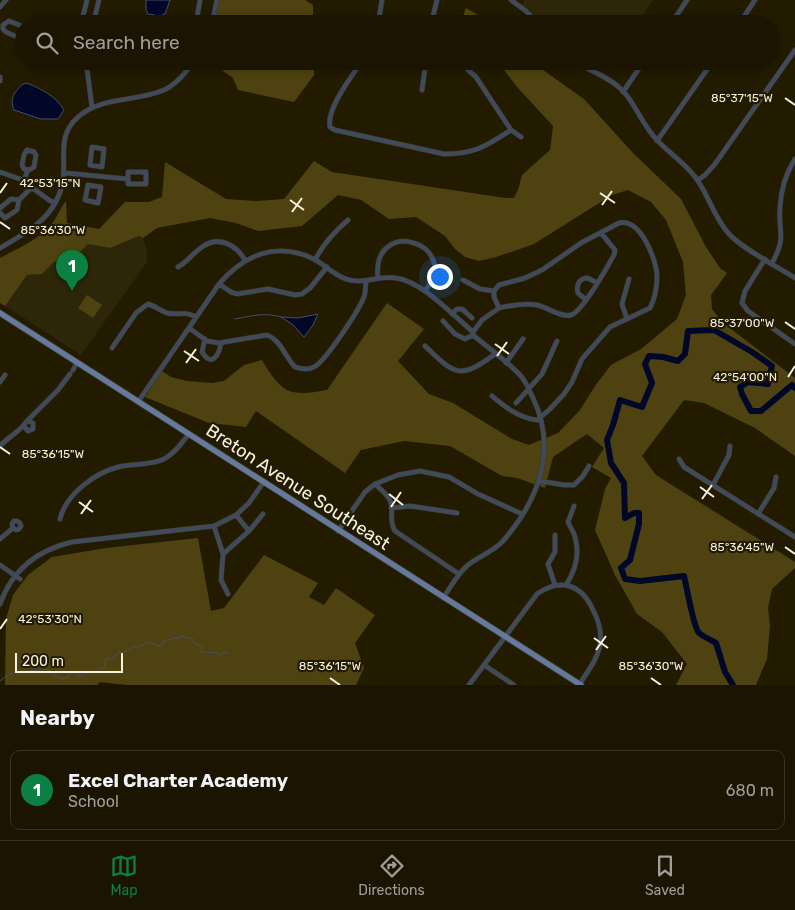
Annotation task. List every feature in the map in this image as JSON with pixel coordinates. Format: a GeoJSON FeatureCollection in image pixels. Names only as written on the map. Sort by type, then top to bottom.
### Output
{"type":"FeatureCollection","features":[{"type":"Feature","properties":{"kind":"main road","name":"Breton Avenue Southeast"},"geometry":{"type":"LineString","coordinates":[[0,313],[580,685]]}},
{"type":"Feature","properties":{"kind":"street"},"geometry":{"type":"LineString","coordinates":[[0,7],[6,0]]}},
{"type":"Feature","properties":{"kind":"street"},"geometry":{"type":"LineString","coordinates":[[83,15],[87,0]]}},
{"type":"Feature","properties":{"kind":"street"},"geometry":{"type":"LineString","coordinates":[[95,15],[99,0]]}},
{"type":"Feature","properties":{"kind":"street"},"geometry":{"type":"LineString","coordinates":[[198,15],[200,0]]}},
{"type":"Feature","properties":{"kind":"street"},"geometry":{"type":"LineString","coordinates":[[214,15],[217,0]]}},
{"type":"Feature","properties":{"kind":"street"},"geometry":{"type":"LineString","coordinates":[[380,15],[382,0]]}},
{"type":"Feature","properties":{"kind":"street"},"geometry":{"type":"LineString","coordinates":[[433,15],[436,0]]}},
{"type":"Feature","properties":{"kind":"street"},"geometry":{"type":"LineString","coordinates":[[511,0],[530,15]]}},
{"type":"Feature","properties":{"kind":"street"},"geometry":{"type":"LineString","coordinates":[[676,15],[687,0]]}},
{"type":"Feature","properties":{"kind":"street"},"geometry":{"type":"LineString","coordinates":[[744,15],[755,0]]}},
{"type":"Feature","properties":{"kind":"street"},"geometry":{"type":"LineString","coordinates":[[15,23],[9,21],[2,24],[6,32],[15,36]]}},
{"type":"Feature","properties":{"kind":"street"},"geometry":{"type":"LineString","coordinates":[[698,180],[715,164],[795,50]]}},
{"type":"Feature","properties":{"kind":"street"},"geometry":{"type":"LineString","coordinates":[[87,70],[92,107]]}},
{"type":"Feature","properties":{"kind":"street"},"geometry":{"type":"LineString","coordinates":[[0,248],[41,222],[55,202],[62,186],[64,172],[64,139],[76,118],[101,103],[164,90],[177,82],[187,70]]}},
{"type":"Feature","properties":{"kind":"street"},"geometry":{"type":"LineString","coordinates":[[356,70],[336,103],[329,120],[330,127],[335,130],[444,154],[460,154],[484,147],[511,130]]}},
{"type":"Feature","properties":{"kind":"street"},"geometry":{"type":"LineString","coordinates":[[422,90],[425,70]]}},
{"type":"Feature","properties":{"kind":"street"},"geometry":{"type":"LineString","coordinates":[[468,70],[476,77],[511,130],[521,137]]}},
{"type":"Feature","properties":{"kind":"street"},"geometry":{"type":"LineString","coordinates":[[592,70],[608,79],[623,92],[657,141],[684,163],[698,180],[729,234],[795,278]]}},
{"type":"Feature","properties":{"kind":"street"},"geometry":{"type":"LineString","coordinates":[[623,92],[638,70]]}},
{"type":"Feature","properties":{"kind":"street"},"geometry":{"type":"LineString","coordinates":[[657,141],[706,70]]}},
{"type":"Feature","properties":{"kind":"street"},"geometry":{"type":"LineString","coordinates":[[92,147],[104,149],[102,166],[96,166],[90,165],[92,147]]}},
{"type":"Feature","properties":{"kind":"street"},"geometry":{"type":"LineString","coordinates":[[23,182],[28,170],[34,167],[36,155],[34,152],[27,150],[22,166],[28,170]]}},
{"type":"Feature","properties":{"kind":"street"},"geometry":{"type":"LineString","coordinates":[[772,263],[782,239],[781,194],[786,175],[795,159]]}},
{"type":"Feature","properties":{"kind":"street"},"geometry":{"type":"LineString","coordinates":[[93,186],[96,166]]}},
{"type":"Feature","properties":{"kind":"street"},"geometry":{"type":"LineString","coordinates":[[0,172],[23,182],[55,202]]}},
{"type":"Feature","properties":{"kind":"street"},"geometry":{"type":"LineString","coordinates":[[64,172],[128,179]]}},
{"type":"Feature","properties":{"kind":"street"},"geometry":{"type":"LineString","coordinates":[[128,172],[146,172],[146,184],[128,184],[128,179],[128,172]]}},
{"type":"Feature","properties":{"kind":"street"},"geometry":{"type":"LineString","coordinates":[[88,185],[93,186],[101,187],[98,203],[85,200],[88,185]]}},
{"type":"Feature","properties":{"kind":"street"},"geometry":{"type":"LineString","coordinates":[[0,213],[5,218],[17,210],[19,200],[31,188]]}},
{"type":"Feature","properties":{"kind":"street"},"geometry":{"type":"LineString","coordinates":[[0,208],[11,199],[19,200]]}},
{"type":"Feature","properties":{"kind":"street"},"geometry":{"type":"LineString","coordinates":[[316,260],[326,241],[348,220]]}},
{"type":"Feature","properties":{"kind":"street"},"geometry":{"type":"LineString","coordinates":[[492,396],[524,418],[536,420],[550,410],[564,394],[572,382],[579,364],[602,335],[610,327],[650,308],[656,292],[657,277],[654,260],[644,238],[639,232],[625,222],[619,223],[581,243],[542,270],[525,278],[499,285],[494,291],[494,297],[499,308]]}},
{"type":"Feature","properties":{"kind":"street"},"geometry":{"type":"LineString","coordinates":[[442,322],[459,337],[465,339],[473,334],[482,320],[499,308],[523,304],[537,305],[568,315],[575,313],[586,300],[615,252],[601,233]]}},
{"type":"Feature","properties":{"kind":"street"},"geometry":{"type":"LineString","coordinates":[[378,278],[378,262],[388,246],[400,241],[411,241],[420,244],[429,252],[435,269],[433,279],[425,291]]}},
{"type":"Feature","properties":{"kind":"street"},"geometry":{"type":"LineString","coordinates":[[178,267],[203,246],[215,242],[232,246],[245,260]]}},
{"type":"Feature","properties":{"kind":"street"},"geometry":{"type":"LineString","coordinates":[[137,402],[219,284],[228,273],[245,260],[257,254],[287,252],[304,255],[316,260],[335,274],[348,280],[366,282],[378,278],[394,277],[407,280],[425,291],[520,375],[528,388],[544,431],[540,481],[531,502],[499,546],[474,561],[458,574],[443,598]]}},
{"type":"Feature","properties":{"kind":"street"},"geometry":{"type":"LineString","coordinates":[[765,259],[745,291],[742,303],[748,311],[795,344]]}},
{"type":"Feature","properties":{"kind":"street"},"geometry":{"type":"LineString","coordinates":[[219,284],[237,294],[268,289],[295,295],[302,294],[310,288],[327,267]]}},
{"type":"Feature","properties":{"kind":"street"},"geometry":{"type":"LineString","coordinates":[[586,300],[578,293],[577,287],[579,282],[582,279],[588,278],[597,283]]}},
{"type":"Feature","properties":{"kind":"street"},"geometry":{"type":"LineString","coordinates":[[627,319],[622,304],[629,279]]}},
{"type":"Feature","properties":{"kind":"street"},"geometry":{"type":"LineString","coordinates":[[463,280],[480,289],[494,291]]}},
{"type":"Feature","properties":{"kind":"street"},"geometry":{"type":"LineString","coordinates":[[189,328],[205,339],[221,343],[267,335],[276,340],[295,367],[315,367],[325,358],[351,320],[365,296],[366,282]]}},
{"type":"Feature","properties":{"kind":"street"},"geometry":{"type":"LineString","coordinates":[[112,348],[136,313],[148,304],[166,313],[188,313],[196,317]]}},
{"type":"Feature","properties":{"kind":"street"},"geometry":{"type":"LineString","coordinates":[[452,314],[462,309],[472,318]]}},
{"type":"Feature","properties":{"kind":"street"},"geometry":{"type":"LineString","coordinates":[[205,339],[202,352],[210,360],[219,353],[221,343]]}},
{"type":"Feature","properties":{"kind":"street"},"geometry":{"type":"LineString","coordinates":[[506,363],[523,339]]}},
{"type":"Feature","properties":{"kind":"street"},"geometry":{"type":"LineString","coordinates":[[516,403],[542,374],[558,341]]}},
{"type":"Feature","properties":{"kind":"street"},"geometry":{"type":"LineString","coordinates":[[425,346],[443,364],[457,371],[470,370],[495,354]]}},
{"type":"Feature","properties":{"kind":"street"},"geometry":{"type":"LineString","coordinates":[[0,446],[12,434],[24,429],[58,390],[77,363]]}},
{"type":"Feature","properties":{"kind":"street"},"geometry":{"type":"LineString","coordinates":[[0,382],[5,375]]}},
{"type":"Feature","properties":{"kind":"street"},"geometry":{"type":"LineString","coordinates":[[24,429],[31,431],[34,429],[31,420]]}},
{"type":"Feature","properties":{"kind":"street"},"geometry":{"type":"LineString","coordinates":[[60,519],[69,501],[85,484],[96,476],[118,467],[162,460],[170,456],[188,435]]}},
{"type":"Feature","properties":{"kind":"street"},"geometry":{"type":"LineString","coordinates":[[713,485],[729,455],[730,446]]}},
{"type":"Feature","properties":{"kind":"street"},"geometry":{"type":"LineString","coordinates":[[679,459],[684,467],[795,537]]}},
{"type":"Feature","properties":{"kind":"street"},"geometry":{"type":"LineString","coordinates":[[540,481],[574,485],[584,476],[589,466]]}},
{"type":"Feature","properties":{"kind":"street"},"geometry":{"type":"LineString","coordinates":[[338,531],[365,492],[375,484],[398,475],[420,471],[442,474],[478,494],[522,514]]}},
{"type":"Feature","properties":{"kind":"street"},"geometry":{"type":"LineString","coordinates":[[758,514],[774,488],[776,477]]}},
{"type":"Feature","properties":{"kind":"street"},"geometry":{"type":"LineString","coordinates":[[0,604],[15,575],[36,556],[51,548],[62,545],[214,526],[236,515],[263,483]]}},
{"type":"Feature","properties":{"kind":"street"},"geometry":{"type":"LineString","coordinates":[[375,484],[388,498],[391,508],[391,523],[395,531],[458,574]]}},
{"type":"Feature","properties":{"kind":"street"},"geometry":{"type":"LineString","coordinates":[[391,508],[410,506],[457,514]]}},
{"type":"Feature","properties":{"kind":"street"},"geometry":{"type":"LineString","coordinates":[[566,585],[574,571],[576,558],[575,538],[568,522],[574,506]]}},
{"type":"Feature","properties":{"kind":"street"},"geometry":{"type":"LineString","coordinates":[[223,554],[249,531],[263,514]]}},
{"type":"Feature","properties":{"kind":"street"},"geometry":{"type":"LineString","coordinates":[[236,515],[249,531]]}},
{"type":"Feature","properties":{"kind":"street"},"geometry":{"type":"LineString","coordinates":[[214,526],[223,554],[221,580],[228,594]]}},
{"type":"Feature","properties":{"kind":"street"},"geometry":{"type":"LineString","coordinates":[[0,539],[13,528]]}},
{"type":"Feature","properties":{"kind":"street"},"geometry":{"type":"LineString","coordinates":[[554,585],[548,564],[555,552],[555,534]]}},
{"type":"Feature","properties":{"kind":"street"},"geometry":{"type":"LineString","coordinates":[[0,565],[20,579]]}},
{"type":"Feature","properties":{"kind":"street"},"geometry":{"type":"LineString","coordinates":[[469,685],[537,594],[554,585],[566,585],[582,592],[588,599],[601,630],[597,655],[580,685]]}},
{"type":"Feature","properties":{"kind":"street"},"geometry":{"type":"LineString","coordinates":[[484,665],[514,685]]}},
{"type":"Feature","properties":{"kind":"shaded area"},"geometry":{"type":"Polygon","coordinates":[[[217,0],[305,0],[313,5],[313,15],[213,15],[217,0]]]}},
{"type":"Feature","properties":{"kind":"shaded area"},"geometry":{"type":"Polygon","coordinates":[[[525,0],[653,0],[643,15],[531,15],[522,5],[525,0]]]}},
{"type":"Feature","properties":{"kind":"shaded area"},"geometry":{"type":"Polygon","coordinates":[[[466,8],[478,15],[463,15],[466,8]]]}},
{"type":"Feature","properties":{"kind":"shaded area"},"geometry":{"type":"Polygon","coordinates":[[[222,70],[314,70],[314,75],[294,102],[238,90],[233,78],[222,70]]]}},
{"type":"Feature","properties":{"kind":"shaded area"},"geometry":{"type":"Polygon","coordinates":[[[504,70],[543,70],[584,99],[633,153],[681,199],[706,247],[720,268],[727,273],[711,295],[712,309],[722,322],[795,378],[795,456],[755,428],[704,403],[684,400],[642,456],[656,475],[795,562],[795,568],[772,589],[768,608],[770,626],[767,659],[756,685],[676,685],[687,664],[662,632],[637,614],[615,575],[595,530],[605,489],[611,478],[592,467],[604,448],[587,434],[553,457],[545,488],[517,478],[502,476],[450,446],[404,441],[361,450],[345,473],[256,411],[246,427],[209,423],[145,397],[162,371],[171,377],[187,381],[212,383],[224,381],[244,365],[262,360],[275,380],[287,390],[303,393],[327,390],[387,303],[424,329],[398,361],[429,394],[453,403],[512,439],[529,445],[558,433],[580,410],[611,365],[641,349],[677,319],[686,295],[683,262],[666,220],[651,202],[628,190],[612,195],[534,244],[479,261],[465,257],[455,249],[445,236],[416,217],[389,219],[361,200],[338,195],[302,226],[258,231],[236,223],[210,218],[157,228],[143,238],[139,236],[110,248],[88,244],[73,259],[66,257],[54,262],[42,274],[27,275],[5,306],[0,303],[0,258],[27,244],[46,230],[66,201],[67,223],[99,229],[125,202],[149,202],[162,197],[165,162],[226,199],[257,201],[284,199],[314,161],[332,172],[514,198],[522,175],[550,150],[553,126],[504,70]]]}},
{"type":"Feature","properties":{"kind":"shaded area"},"geometry":{"type":"Polygon","coordinates":[[[139,236],[143,238],[147,251],[147,262],[81,355],[5,306],[27,275],[42,274],[54,262],[66,257],[73,259],[88,244],[110,248],[139,236]]]}},
{"type":"Feature","properties":{"kind":"shaded area"},"geometry":{"type":"Polygon","coordinates":[[[87,295],[102,305],[93,318],[78,308],[87,295]]]}},
{"type":"Feature","properties":{"kind":"shaded area"},"geometry":{"type":"Polygon","coordinates":[[[198,538],[211,611],[224,608],[264,555],[318,583],[309,597],[324,605],[336,588],[375,615],[355,643],[364,668],[356,685],[127,685],[100,682],[97,685],[5,685],[6,619],[13,595],[28,575],[52,557],[106,548],[198,538]]]}},
{"type":"Feature","properties":{"kind":"water"},"geometry":{"type":"Polygon","coordinates":[[[146,0],[170,0],[165,14],[147,15],[146,0]]]}},
{"type":"Feature","properties":{"kind":"water"},"geometry":{"type":"Polygon","coordinates":[[[27,83],[48,94],[61,105],[64,110],[58,119],[41,119],[14,110],[12,102],[15,92],[23,84],[27,83]]]}},
{"type":"Feature","properties":{"kind":"water"},"geometry":{"type":"Polygon","coordinates":[[[318,314],[304,337],[292,324],[281,317],[298,318],[318,314]]]}},
{"type":"Feature","properties":{"kind":"waterway"},"geometry":{"type":"LineString","coordinates":[[235,319],[264,315],[281,317]]}},
{"type":"Feature","properties":{"kind":"waterway"},"geometry":{"type":"LineString","coordinates":[[733,685],[725,672],[716,643],[699,633],[697,629],[692,615],[684,576],[640,581],[625,579],[621,568],[630,560],[639,524],[639,513],[634,513],[625,518],[624,483],[611,463],[607,440],[620,400],[642,407],[652,383],[645,364],[649,356],[678,361],[685,354],[688,331],[714,330],[772,366],[768,384],[748,382],[740,387],[751,411],[761,411],[792,385],[795,388]]}},
{"type":"Feature","properties":{"kind":"waterway"},"geometry":{"type":"LineString","coordinates":[[0,681],[14,673],[48,669],[52,674],[62,679],[68,677],[73,672],[81,677],[89,671],[97,673],[99,668],[104,668],[106,659],[113,659],[118,652],[125,652],[132,647],[138,647],[149,642],[158,646],[163,644],[164,640],[178,639],[181,636],[193,639],[193,642],[202,647],[201,652],[218,653],[221,655],[224,652],[229,653]]}},
{"type":"Feature","properties":{"kind":"place","name":"Excel Charter Academy"},"geometry":{"type":"Point","coordinates":[72,291]}}]}
